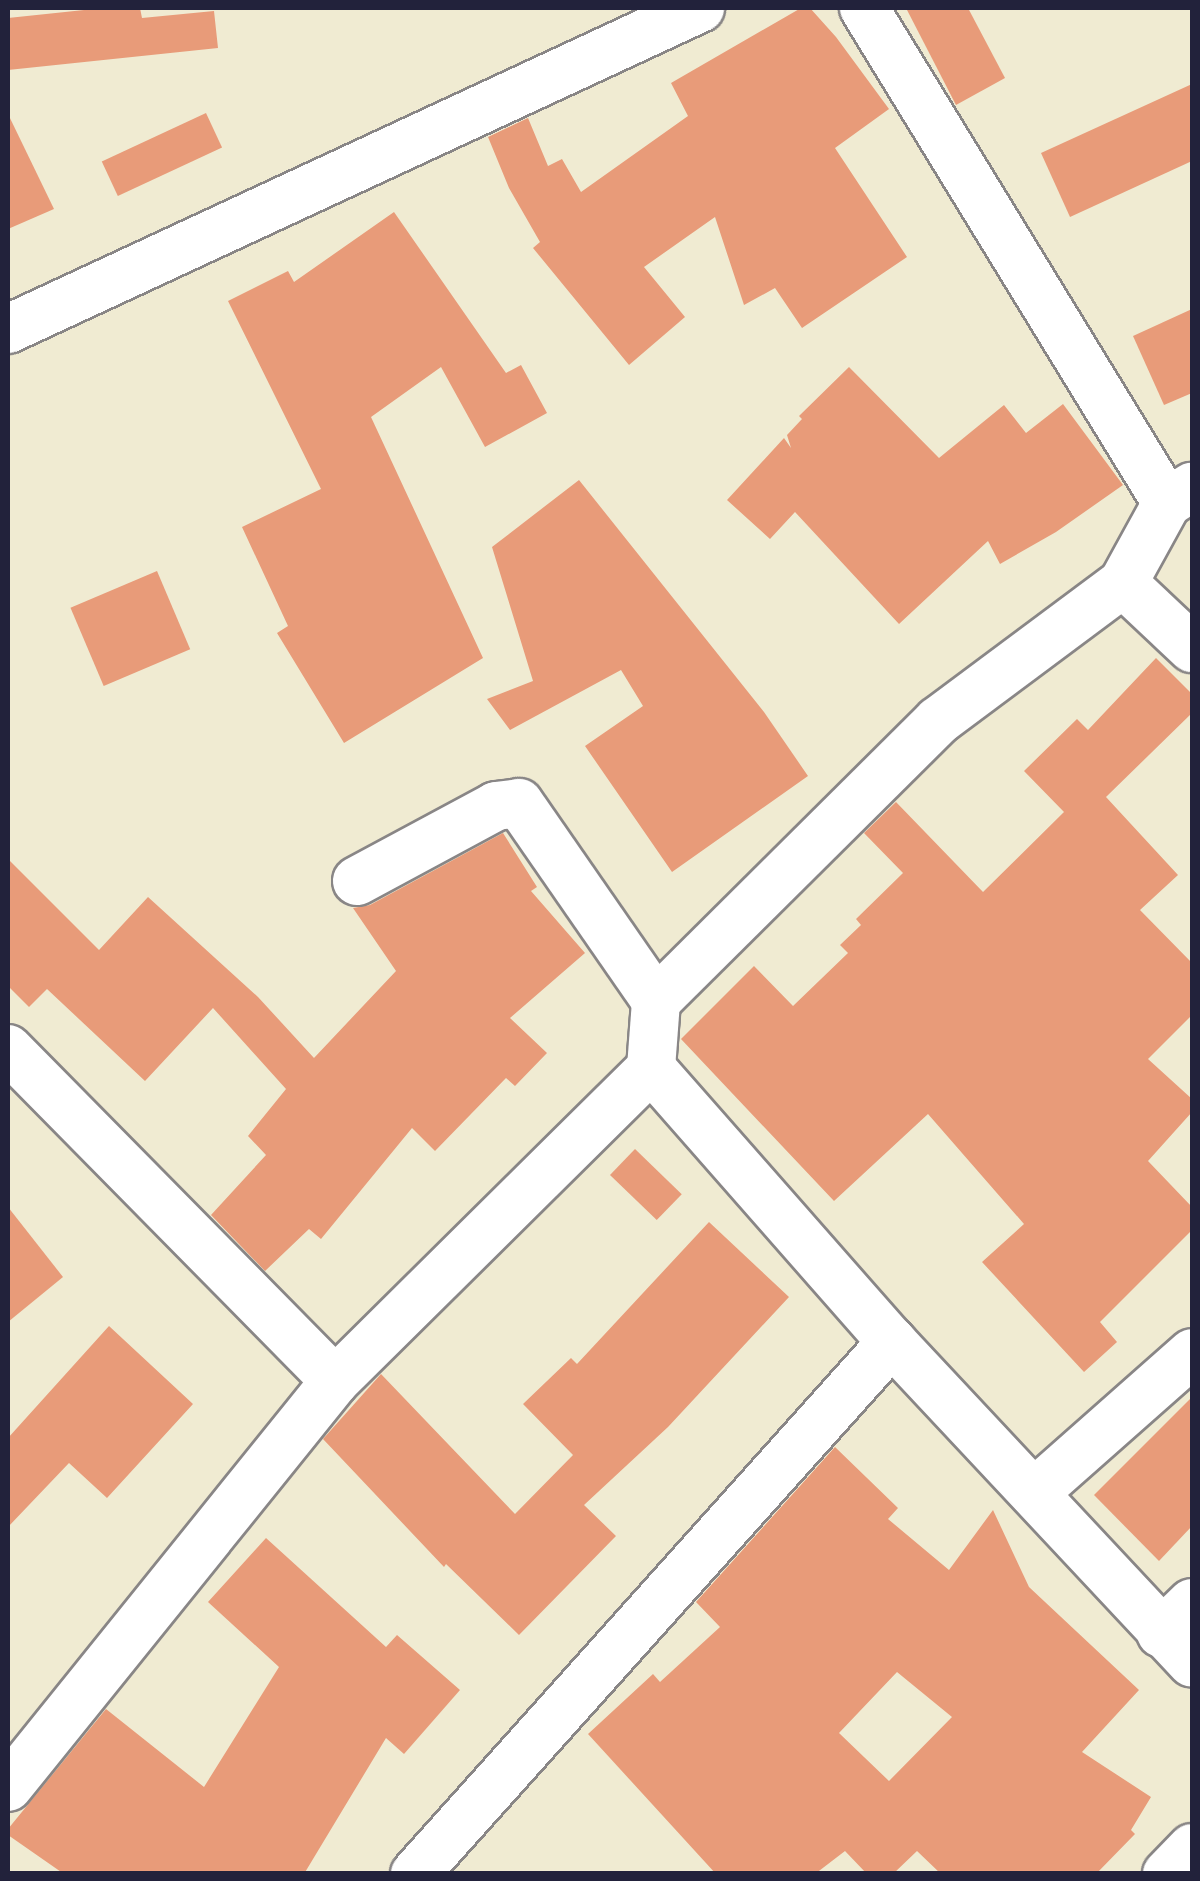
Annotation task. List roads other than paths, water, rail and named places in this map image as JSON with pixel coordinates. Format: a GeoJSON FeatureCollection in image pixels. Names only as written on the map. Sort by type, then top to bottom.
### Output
{"type":"FeatureCollection","features":[{"type":"Feature","properties":{"kind":"street"},"geometry":{"type":"LineString","coordinates":[[8,329],[700,8]]}},
{"type":"Feature","properties":{"kind":"street"},"geometry":{"type":"LineString","coordinates":[[656,1001],[938,720],[1122,582],[1180,495],[864,8]]}},
{"type":"Feature","properties":{"kind":"street"},"geometry":{"type":"LineString","coordinates":[[1122,582],[1192,648]]}},
{"type":"Feature","properties":{"kind":"street"},"geometry":{"type":"LineString","coordinates":[[8,1786],[335,1381],[652,1068],[656,1001],[520,803],[496,806],[356,881]]}},
{"type":"Feature","properties":{"kind":"street"},"geometry":{"type":"LineString","coordinates":[[8,1049],[335,1381]]}},
{"type":"Feature","properties":{"kind":"street"},"geometry":{"type":"LineString","coordinates":[[652,1068],[892,1342],[1034,1493],[1182,1633]]}},
{"type":"Feature","properties":{"kind":"street"},"geometry":{"type":"LineString","coordinates":[[416,1874],[892,1342]]}},
{"type":"Feature","properties":{"kind":"street"},"geometry":{"type":"LineString","coordinates":[[1034,1493],[1192,1353]]}},
{"type":"Feature","properties":{"kind":"street"},"geometry":{"type":"LineString","coordinates":[[1167,1874],[1192,1848]]}}]}
